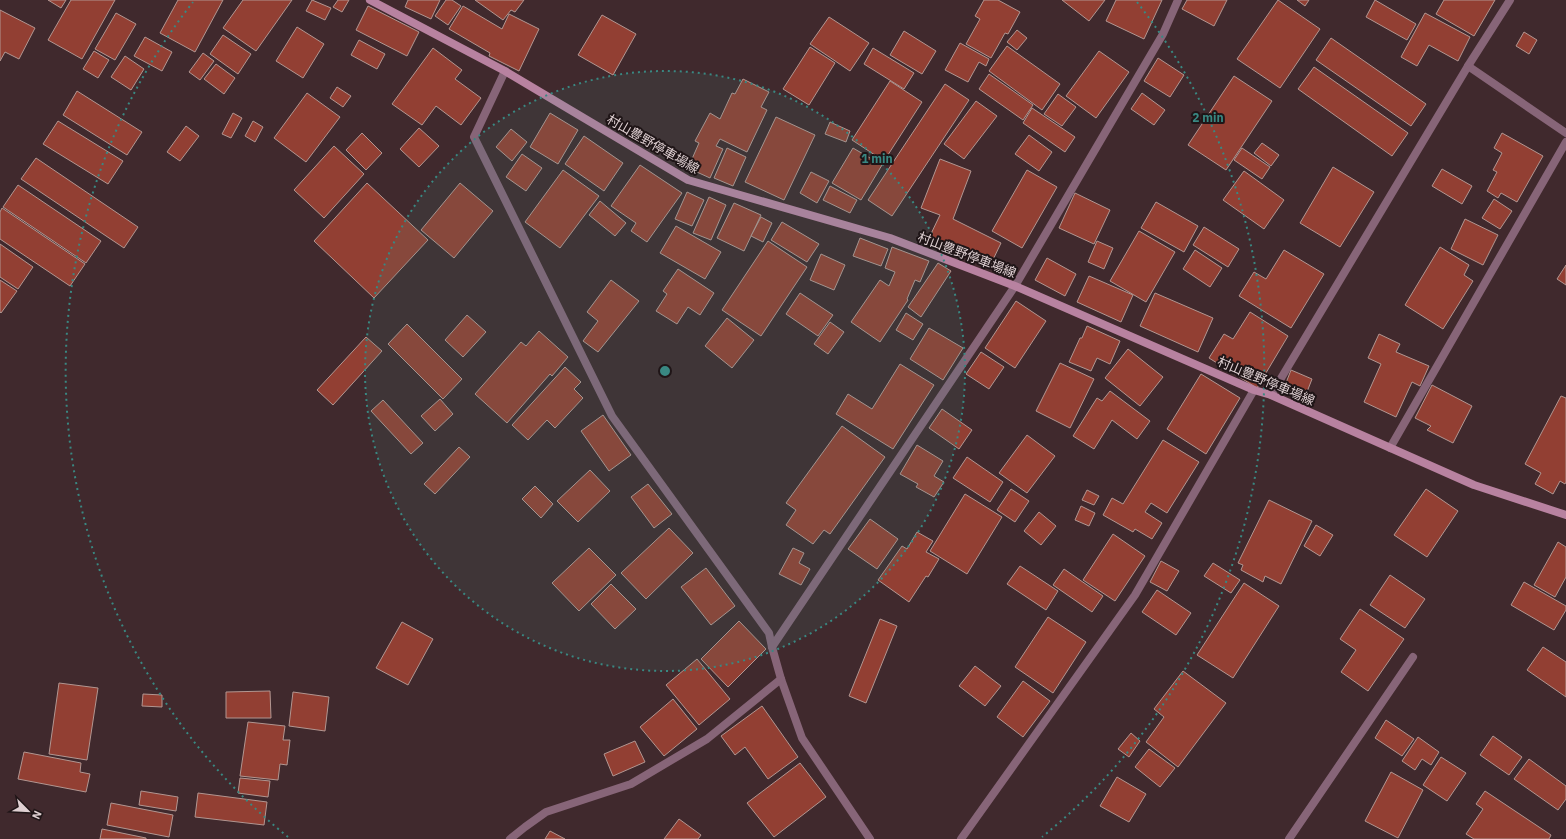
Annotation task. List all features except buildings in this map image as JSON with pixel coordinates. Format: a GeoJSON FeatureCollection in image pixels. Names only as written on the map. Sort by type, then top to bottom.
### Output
{"type":"FeatureCollection","features":[{"type":"Feature","properties":{"kind":"main road","name":"村山豊野停車場線"},"geometry":{"type":"LineString","coordinates":[[370,0],[505,71],[688,180],[890,238],[1015,286],[1254,390],[1272,395],[1474,485],[1566,514]]}},
{"type":"Feature","properties":{"kind":"street"},"geometry":{"type":"LineString","coordinates":[[772,647],[1015,286],[1163,34],[1178,0]]}},
{"type":"Feature","properties":{"kind":"street"},"geometry":{"type":"LineString","coordinates":[[1272,395],[1468,66],[1510,0]]}},
{"type":"Feature","properties":{"kind":"street"},"geometry":{"type":"LineString","coordinates":[[1468,66],[1566,133]]}},
{"type":"Feature","properties":{"kind":"street"},"geometry":{"type":"LineString","coordinates":[[505,71],[474,137],[612,416],[769,633],[781,679],[802,738],[870,839]]}},
{"type":"Feature","properties":{"kind":"street"},"geometry":{"type":"LineString","coordinates":[[1390,448],[1566,142]]}},
{"type":"Feature","properties":{"kind":"street"},"geometry":{"type":"LineString","coordinates":[[961,839],[1031,743],[1135,595],[1254,390]]}},
{"type":"Feature","properties":{"kind":"street"},"geometry":{"type":"LineString","coordinates":[[1289,839],[1413,657]]}},
{"type":"Feature","properties":{"kind":"street"},"geometry":{"type":"LineString","coordinates":[[510,839],[546,812],[631,784],[708,739],[781,679]]}}]}
